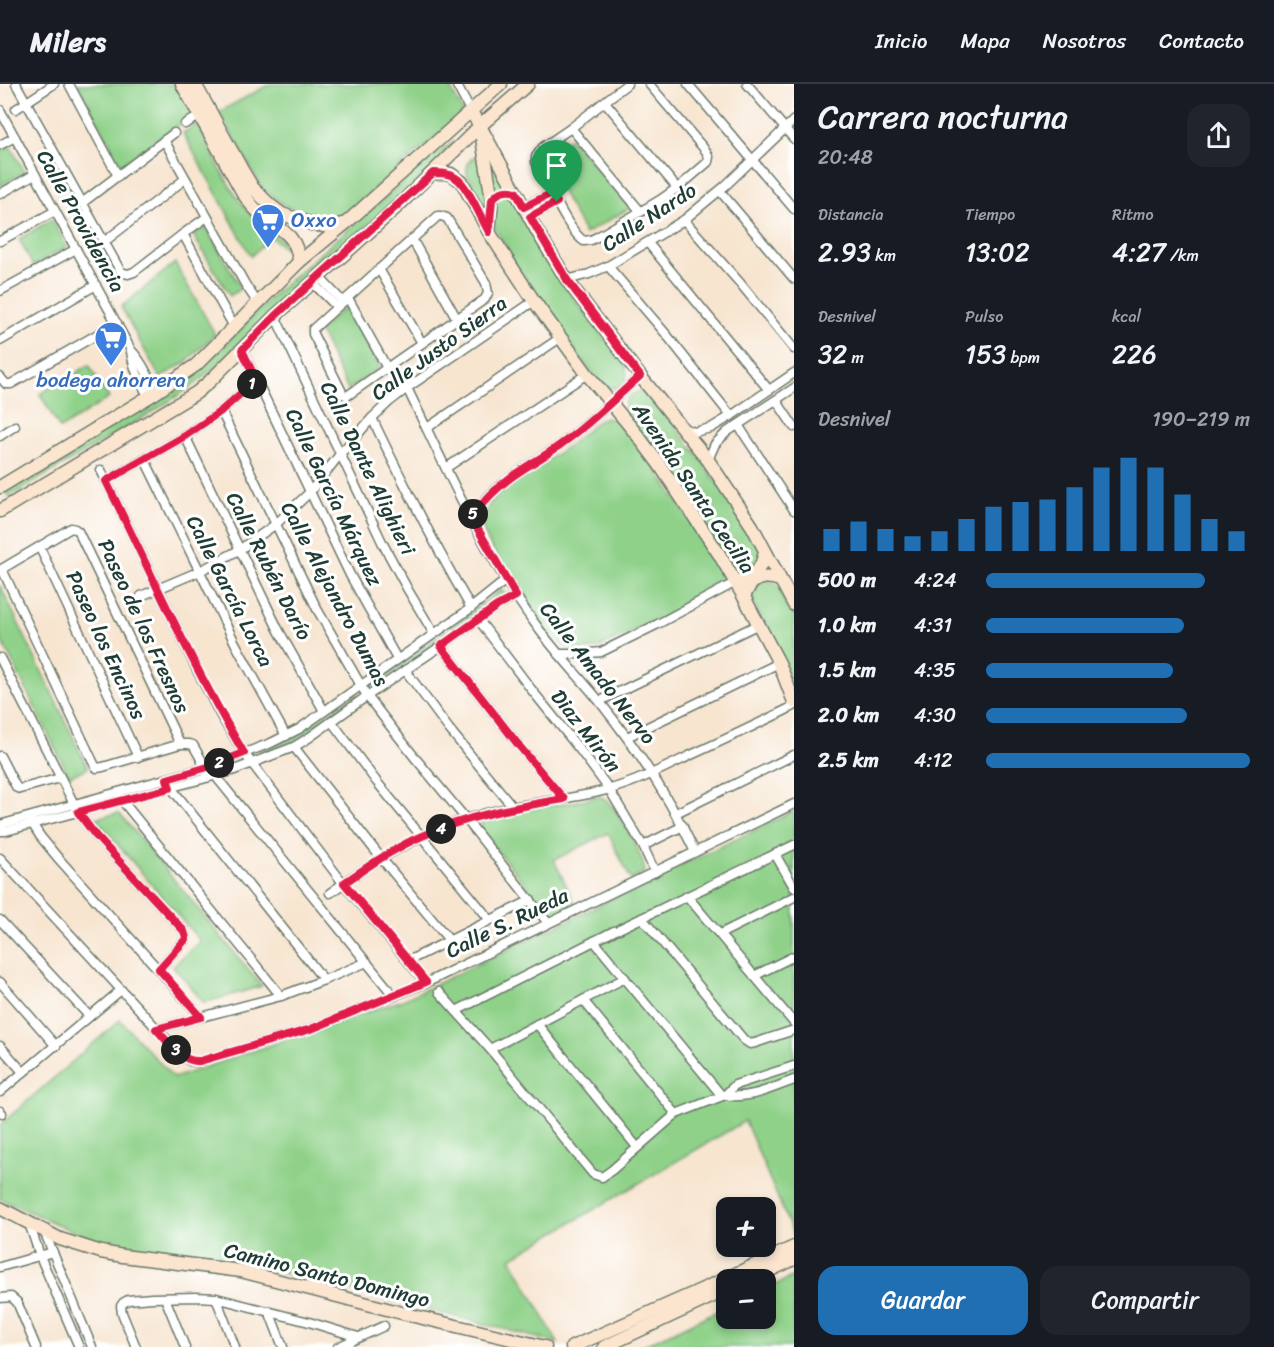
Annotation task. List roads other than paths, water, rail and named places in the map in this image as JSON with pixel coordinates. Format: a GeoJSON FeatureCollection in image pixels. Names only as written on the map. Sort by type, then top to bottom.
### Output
{"type":"FeatureCollection","features":[{"type":"Feature","properties":{"kind":"street"},"geometry":{"type":"LineString","coordinates":[[16,84],[121,272],[128,274],[134,272],[207,217]]}},
{"type":"Feature","properties":{"kind":"street"},"geometry":{"type":"LineString","coordinates":[[16,109],[54,84]]}},
{"type":"Feature","properties":{"kind":"street"},"geometry":{"type":"LineString","coordinates":[[69,84],[118,176]]}},
{"type":"Feature","properties":{"kind":"street"},"geometry":{"type":"LineString","coordinates":[[182,84],[250,203],[311,224],[330,227],[346,223]]}},
{"type":"Feature","properties":{"kind":"street"},"geometry":{"type":"LineString","coordinates":[[195,84],[266,210],[294,241],[298,250],[299,262]]}},
{"type":"Feature","properties":{"kind":"street"},"geometry":{"type":"LineString","coordinates":[[456,84],[471,112]]}},
{"type":"Feature","properties":{"kind":"street"},"geometry":{"type":"LineString","coordinates":[[0,487],[152,395],[196,365],[299,262],[346,223],[501,84]]}},
{"type":"Feature","properties":{"kind":"street"},"geometry":{"type":"LineString","coordinates":[[0,511],[196,393],[275,316],[528,84]]}},
{"type":"Feature","properties":{"kind":"street"},"geometry":{"type":"LineString","coordinates":[[627,84],[606,102],[543,147],[536,157],[536,162],[557,202],[576,235],[584,241],[599,236],[641,212],[677,188],[708,162],[709,157],[706,151],[649,84]]}},
{"type":"Feature","properties":{"kind":"street"},"geometry":{"type":"LineString","coordinates":[[688,84],[794,209]]}},
{"type":"Feature","properties":{"kind":"street"},"geometry":{"type":"LineString","coordinates":[[747,84],[794,139]]}},
{"type":"Feature","properties":{"kind":"street"},"geometry":{"type":"LineString","coordinates":[[606,102],[677,188]]}},
{"type":"Feature","properties":{"kind":"street","name":"Calle Providencia"},"geometry":{"type":"LineString","coordinates":[[0,110],[131,350],[148,374],[152,395]]}},
{"type":"Feature","properties":{"kind":"street","name":"Avenida Santa Cecilia"},"geometry":{"type":"LineString","coordinates":[[471,112],[567,280],[708,460],[752,526],[792,598]]}},
{"type":"Feature","properties":{"kind":"street"},"geometry":{"type":"LineString","coordinates":[[186,124],[200,116]]}},
{"type":"Feature","properties":{"kind":"street","name":"Calle Nardo"},"geometry":{"type":"LineString","coordinates":[[567,280],[608,266],[684,220],[720,191],[794,120]]}},
{"type":"Feature","properties":{"kind":"street"},"geometry":{"type":"LineString","coordinates":[[480,126],[492,200],[489,232]]}},
{"type":"Feature","properties":{"kind":"street"},"geometry":{"type":"LineString","coordinates":[[571,128],[641,212]]}},
{"type":"Feature","properties":{"kind":"street"},"geometry":{"type":"LineString","coordinates":[[82,203],[174,133]]}},
{"type":"Feature","properties":{"kind":"street"},"geometry":{"type":"LineString","coordinates":[[0,145],[15,137]]}},
{"type":"Feature","properties":{"kind":"street"},"geometry":{"type":"LineString","coordinates":[[164,140],[257,302]]}},
{"type":"Feature","properties":{"kind":"street","name":"Avenida Santa Cecilia"},"geometry":{"type":"LineString","coordinates":[[433,173],[451,174],[462,182],[489,232],[534,301],[587,374],[659,464],[736,582],[779,663],[794,704]]}},
{"type":"Feature","properties":{"kind":"street"},"geometry":{"type":"LineString","coordinates":[[0,194],[35,174]]}},
{"type":"Feature","properties":{"kind":"street"},"geometry":{"type":"LineString","coordinates":[[104,242],[185,179]]}},
{"type":"Feature","properties":{"kind":"street"},"geometry":{"type":"LineString","coordinates":[[492,200],[505,190],[516,192]]}},
{"type":"Feature","properties":{"kind":"street"},"geometry":{"type":"LineString","coordinates":[[720,191],[794,279]]}},
{"type":"Feature","properties":{"kind":"street"},"geometry":{"type":"LineString","coordinates":[[527,212],[552,193]]}},
{"type":"Feature","properties":{"kind":"street"},"geometry":{"type":"LineString","coordinates":[[527,212],[557,202]]}},
{"type":"Feature","properties":{"kind":"street"},"geometry":{"type":"LineString","coordinates":[[0,241],[55,211]]}},
{"type":"Feature","properties":{"kind":"street"},"geometry":{"type":"LineString","coordinates":[[438,216],[447,218],[488,287],[488,293],[485,298],[457,319],[347,396],[343,394],[313,334],[313,329],[412,239],[438,216]]}},
{"type":"Feature","properties":{"kind":"street"},"geometry":{"type":"LineString","coordinates":[[684,220],[794,349]]}},
{"type":"Feature","properties":{"kind":"street"},"geometry":{"type":"LineString","coordinates":[[183,234],[234,327]]}},
{"type":"Feature","properties":{"kind":"street"},"geometry":{"type":"LineString","coordinates":[[412,239],[457,319]]}},
{"type":"Feature","properties":{"kind":"street"},"geometry":{"type":"LineString","coordinates":[[648,243],[769,390]]}},
{"type":"Feature","properties":{"kind":"street"},"geometry":{"type":"LineString","coordinates":[[0,291],[76,249]]}},
{"type":"Feature","properties":{"kind":"street"},"geometry":{"type":"LineString","coordinates":[[608,266],[731,416]]}},
{"type":"Feature","properties":{"kind":"street"},"geometry":{"type":"LineString","coordinates":[[379,269],[422,343]]}},
{"type":"Feature","properties":{"kind":"street"},"geometry":{"type":"LineString","coordinates":[[316,280],[343,302],[387,368]]}},
{"type":"Feature","properties":{"kind":"street"},"geometry":{"type":"LineString","coordinates":[[0,340],[96,285]]}},
{"type":"Feature","properties":{"kind":"street","name":"Calle Justo Sierra"},"geometry":{"type":"LineString","coordinates":[[141,596],[200,571],[239,550],[276,524],[310,492],[372,418],[407,388],[534,301]]}},
{"type":"Feature","properties":{"kind":"street","name":"Calle Dante Alighieri"},"geometry":{"type":"LineString","coordinates":[[275,316],[383,544],[434,634]]}},
{"type":"Feature","properties":{"kind":"street"},"geometry":{"type":"LineString","coordinates":[[3,381],[10,384],[117,323]]}},
{"type":"Feature","properties":{"kind":"street"},"geometry":{"type":"LineString","coordinates":[[427,428],[560,338]]}},
{"type":"Feature","properties":{"kind":"street","name":"Calle García Márquez"},"geometry":{"type":"LineString","coordinates":[[242,350],[350,575],[397,659]]}},
{"type":"Feature","properties":{"kind":"street"},"geometry":{"type":"LineString","coordinates":[[683,428],[694,432],[711,428],[794,373]]}},
{"type":"Feature","properties":{"kind":"street"},"geometry":{"type":"LineString","coordinates":[[446,468],[587,374]]}},
{"type":"Feature","properties":{"kind":"street"},"geometry":{"type":"LineString","coordinates":[[471,517],[498,487],[561,445],[640,376]]}},
{"type":"Feature","properties":{"kind":"street"},"geometry":{"type":"LineString","coordinates":[[106,481],[185,436],[221,411],[256,380]]}},
{"type":"Feature","properties":{"kind":"street","name":"Calle Amado Nervo"},"geometry":{"type":"LineString","coordinates":[[407,388],[471,517],[506,580],[537,626],[600,702],[653,774],[695,852]]}},
{"type":"Feature","properties":{"kind":"street"},"geometry":{"type":"LineString","coordinates":[[708,460],[715,444],[721,438],[794,388]]}},
{"type":"Feature","properties":{"kind":"street"},"geometry":{"type":"LineString","coordinates":[[776,400],[794,427]]}},
{"type":"Feature","properties":{"kind":"street","name":"Calle Alejandro Dumas"},"geometry":{"type":"LineString","coordinates":[[221,411],[317,609],[367,696],[548,923]]}},
{"type":"Feature","properties":{"kind":"street"},"geometry":{"type":"LineString","coordinates":[[372,418],[424,524],[471,608]]}},
{"type":"Feature","properties":{"kind":"street"},"geometry":{"type":"LineString","coordinates":[[738,425],[794,510]]}},
{"type":"Feature","properties":{"kind":"street"},"geometry":{"type":"LineString","coordinates":[[0,436],[15,426]]}},
{"type":"Feature","properties":{"kind":"street","name":"Calle Rubén Darío"},"geometry":{"type":"LineString","coordinates":[[185,436],[278,629],[324,711]]}},
{"type":"Feature","properties":{"kind":"street","name":"Calle García Lorca"},"geometry":{"type":"LineString","coordinates":[[145,460],[235,643],[286,736]]}},
{"type":"Feature","properties":{"kind":"street"},"geometry":{"type":"LineString","coordinates":[[100,470],[199,674],[221,716],[251,764],[344,883],[426,982]]}},
{"type":"Feature","properties":{"kind":"street"},"geometry":{"type":"LineString","coordinates":[[0,502],[5,503],[33,487],[48,482]]}},
{"type":"Feature","properties":{"kind":"street","name":"Paseo de los Fresnos"},"geometry":{"type":"LineString","coordinates":[[40,548],[71,528],[80,534],[180,744]]}},
{"type":"Feature","properties":{"kind":"street"},"geometry":{"type":"LineString","coordinates":[[40,548],[1,570],[92,761],[98,768],[180,744],[193,745],[208,772],[394,996]]}},
{"type":"Feature","properties":{"kind":"street","name":"Paseo los Encinos"},"geometry":{"type":"LineString","coordinates":[[40,548],[138,758]]}},
{"type":"Feature","properties":{"kind":"street"},"geometry":{"type":"LineString","coordinates":[[559,654],[601,652],[656,625],[758,570],[763,564],[765,552]]}},
{"type":"Feature","properties":{"kind":"street"},"geometry":{"type":"LineString","coordinates":[[744,597],[758,578],[769,576],[780,579]]}},
{"type":"Feature","properties":{"kind":"street"},"geometry":{"type":"LineString","coordinates":[[2,826],[76,808],[116,793],[168,783],[208,772],[244,753],[293,733],[471,608],[506,580]]}},
{"type":"Feature","properties":{"kind":"street"},"geometry":{"type":"LineString","coordinates":[[208,772],[233,771],[294,747],[497,606],[516,596]]}},
{"type":"Feature","properties":{"kind":"street","name":"Diaz Mirón"},"geometry":{"type":"LineString","coordinates":[[478,619],[609,789],[643,846],[655,872]]}},
{"type":"Feature","properties":{"kind":"street"},"geometry":{"type":"LineString","coordinates":[[600,702],[759,624]]}},
{"type":"Feature","properties":{"kind":"street"},"geometry":{"type":"LineString","coordinates":[[441,646],[486,705],[564,799]]}},
{"type":"Feature","properties":{"kind":"street"},"geometry":{"type":"LineString","coordinates":[[0,658],[76,808],[102,843],[184,931],[185,940],[159,969]]}},
{"type":"Feature","properties":{"kind":"street"},"geometry":{"type":"LineString","coordinates":[[627,737],[779,663]]}},
{"type":"Feature","properties":{"kind":"street"},"geometry":{"type":"LineString","coordinates":[[405,670],[449,729],[513,807]]}},
{"type":"Feature","properties":{"kind":"street"},"geometry":{"type":"LineString","coordinates":[[330,893],[381,858],[421,836],[466,819],[513,807],[609,789],[653,774],[794,704]]}},
{"type":"Feature","properties":{"kind":"street"},"geometry":{"type":"LineString","coordinates":[[332,722],[376,781],[490,920]]}},
{"type":"Feature","properties":{"kind":"street"},"geometry":{"type":"LineString","coordinates":[[294,747],[449,940]]}},
{"type":"Feature","properties":{"kind":"street"},"geometry":{"type":"LineString","coordinates":[[676,813],[794,755]]}},
{"type":"Feature","properties":{"kind":"street"},"geometry":{"type":"LineString","coordinates":[[0,756],[16,788],[23,789],[60,778]]}},
{"type":"Feature","properties":{"kind":"street"},"geometry":{"type":"LineString","coordinates":[[76,808],[122,801],[168,783]]}},
{"type":"Feature","properties":{"kind":"street"},"geometry":{"type":"LineString","coordinates":[[168,783],[324,980]]}},
{"type":"Feature","properties":{"kind":"street"},"geometry":{"type":"LineString","coordinates":[[116,793],[281,996]]}},
{"type":"Feature","properties":{"kind":"street","name":"Calle S. Rueda"},"geometry":{"type":"LineString","coordinates":[[156,1029],[182,1056],[193,1062],[311,1029],[426,982],[794,804]]}},
{"type":"Feature","properties":{"kind":"street"},"geometry":{"type":"LineString","coordinates":[[30,821],[58,858],[201,1017]]}},
{"type":"Feature","properties":{"kind":"street"},"geometry":{"type":"LineString","coordinates":[[643,846],[683,826]]}},
{"type":"Feature","properties":{"kind":"street"},"geometry":{"type":"LineString","coordinates":[[456,1011],[794,844]]}},
{"type":"Feature","properties":{"kind":"street"},"geometry":{"type":"LineString","coordinates":[[775,854],[794,887]]}},
{"type":"Feature","properties":{"kind":"street"},"geometry":{"type":"LineString","coordinates":[[0,858],[156,1029],[281,996],[368,962]]}},
{"type":"Feature","properties":{"kind":"street"},"geometry":{"type":"LineString","coordinates":[[687,896],[794,1023]]}},
{"type":"Feature","properties":{"kind":"street"},"geometry":{"type":"LineString","coordinates":[[720,934],[794,897]]}},
{"type":"Feature","properties":{"kind":"street"},"geometry":{"type":"LineString","coordinates":[[408,961],[531,900]]}},
{"type":"Feature","properties":{"kind":"street"},"geometry":{"type":"LineString","coordinates":[[642,918],[744,1040],[750,1044],[794,1030]]}},
{"type":"Feature","properties":{"kind":"street"},"geometry":{"type":"LineString","coordinates":[[0,920],[89,1016]]}},
{"type":"Feature","properties":{"kind":"street"},"geometry":{"type":"LineString","coordinates":[[594,941],[724,1096],[736,1098],[758,1093],[794,1080]]}},
{"type":"Feature","properties":{"kind":"street"},"geometry":{"type":"LineString","coordinates":[[754,976],[794,956]]}},
{"type":"Feature","properties":{"kind":"street"},"geometry":{"type":"LineString","coordinates":[[490,1049],[626,978]]}},
{"type":"Feature","properties":{"kind":"street"},"geometry":{"type":"LineString","coordinates":[[0,982],[56,1046]]}},
{"type":"Feature","properties":{"kind":"street"},"geometry":{"type":"LineString","coordinates":[[0,1092],[121,990]]}},
{"type":"Feature","properties":{"kind":"street"},"geometry":{"type":"LineString","coordinates":[[439,992],[490,1049],[592,1174],[602,1177],[676,1114],[724,1096],[735,1085],[794,1066]]}},
{"type":"Feature","properties":{"kind":"street"},"geometry":{"type":"LineString","coordinates":[[584,1000],[676,1114]]}},
{"type":"Feature","properties":{"kind":"street"},"geometry":{"type":"LineString","coordinates":[[537,1024],[637,1148]]}},
{"type":"Feature","properties":{"kind":"street"},"geometry":{"type":"LineString","coordinates":[[0,1046],[23,1072]]}},
{"type":"Feature","properties":{"kind":"street","name":"Camino Santo Domingo"},"geometry":{"type":"LineString","coordinates":[[0,1209],[60,1239],[101,1252],[241,1271],[537,1346]]}},
{"type":"Feature","properties":{"kind":"street"},"geometry":{"type":"LineString","coordinates":[[29,1224],[40,1256],[79,1347]]}},
{"type":"Feature","properties":{"kind":"street"},"geometry":{"type":"LineString","coordinates":[[44,1231],[92,1347]]}},
{"type":"Feature","properties":{"kind":"street"},"geometry":{"type":"LineString","coordinates":[[572,1347],[794,1246]]}},
{"type":"Feature","properties":{"kind":"street"},"geometry":{"type":"LineString","coordinates":[[0,1267],[53,1252]]}},
{"type":"Feature","properties":{"kind":"street"},"geometry":{"type":"LineString","coordinates":[[773,1269],[794,1259]]}},
{"type":"Feature","properties":{"kind":"street"},"geometry":{"type":"LineString","coordinates":[[604,1347],[716,1295]]}},
{"type":"Feature","properties":{"kind":"street"},"geometry":{"type":"LineString","coordinates":[[0,1298],[11,1297],[17,1302],[36,1347]]}},
{"type":"Feature","properties":{"kind":"street"},"geometry":{"type":"LineString","coordinates":[[136,1347],[122,1313],[122,1306],[128,1300],[152,1298],[216,1298],[358,1337]]}},
{"type":"Feature","properties":{"kind":"street"},"geometry":{"type":"LineString","coordinates":[[165,1298],[185,1347]]}},
{"type":"Feature","properties":{"kind":"street"},"geometry":{"type":"LineString","coordinates":[[216,1298],[235,1347]]}},
{"type":"Feature","properties":{"kind":"street"},"geometry":{"type":"LineString","coordinates":[[269,1311],[283,1347]]}},
{"type":"Feature","properties":{"kind":"street"},"geometry":{"type":"LineString","coordinates":[[338,1347],[384,1326]]}},
{"type":"Feature","properties":{"kind":"place","name":"Oxxo"},"geometry":{"type":"Point","coordinates":[268,249]}},
{"type":"Feature","properties":{"kind":"place","name":"bodega ahorrera"},"geometry":{"type":"Point","coordinates":[111,367]}}]}
